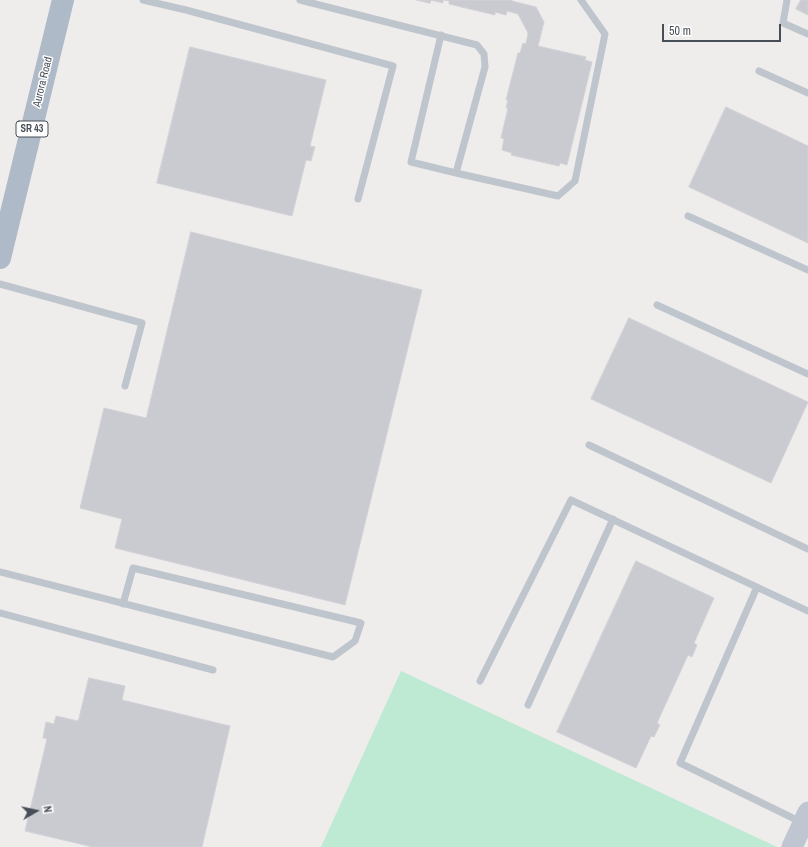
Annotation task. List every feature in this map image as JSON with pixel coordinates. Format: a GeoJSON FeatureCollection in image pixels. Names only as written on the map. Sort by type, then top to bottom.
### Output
{"type":"FeatureCollection","features":[{"type":"Feature","properties":{"kind":"main road","name":"Aurora Road"},"geometry":{"type":"LineString","coordinates":[[0,258],[63,0]]}},
{"type":"Feature","properties":{"kind":"street"},"geometry":{"type":"LineString","coordinates":[[792,847],[806,817]]}},
{"type":"Feature","properties":{"kind":"lane"},"geometry":{"type":"LineString","coordinates":[[143,0],[186,10],[393,66],[358,199]]}},
{"type":"Feature","properties":{"kind":"lane"},"geometry":{"type":"LineString","coordinates":[[300,0],[476,45],[484,54],[485,67],[456,173]]}},
{"type":"Feature","properties":{"kind":"lane"},"geometry":{"type":"LineString","coordinates":[[441,35],[411,162],[558,196],[575,181],[605,34],[581,0]]}},
{"type":"Feature","properties":{"kind":"lane"},"geometry":{"type":"LineString","coordinates":[[787,0],[783,22],[808,34]]}},
{"type":"Feature","properties":{"kind":"lane"},"geometry":{"type":"LineString","coordinates":[[759,70],[808,92]]}},
{"type":"Feature","properties":{"kind":"lane"},"geometry":{"type":"LineString","coordinates":[[688,216],[808,270]]}},
{"type":"Feature","properties":{"kind":"lane"},"geometry":{"type":"LineString","coordinates":[[0,284],[142,323],[125,386]]}},
{"type":"Feature","properties":{"kind":"lane"},"geometry":{"type":"LineString","coordinates":[[657,305],[808,374]]}},
{"type":"Feature","properties":{"kind":"lane"},"geometry":{"type":"LineString","coordinates":[[589,446],[808,549]]}},
{"type":"Feature","properties":{"kind":"lane"},"geometry":{"type":"LineString","coordinates":[[480,681],[571,500],[808,611]]}},
{"type":"Feature","properties":{"kind":"lane"},"geometry":{"type":"LineString","coordinates":[[528,705],[613,519]]}},
{"type":"Feature","properties":{"kind":"lane"},"geometry":{"type":"LineString","coordinates":[[0,572],[123,604],[333,657],[355,641],[361,623],[133,568],[123,604]]}},
{"type":"Feature","properties":{"kind":"lane"},"geometry":{"type":"LineString","coordinates":[[757,587],[680,763],[806,817]]}},
{"type":"Feature","properties":{"kind":"lane"},"geometry":{"type":"LineString","coordinates":[[0,613],[213,670]]}},
{"type":"Feature","properties":{"kind":"green space"},"geometry":{"type":"Polygon","coordinates":[[[401,671],[777,847],[321,847],[401,671]]]}},
{"type":"Feature","properties":{"kind":"building"},"geometry":{"type":"Polygon","coordinates":[[[417,0],[431,0],[430,3],[417,0]]]}},
{"type":"Feature","properties":{"kind":"building"},"geometry":{"type":"Polygon","coordinates":[[[431,0],[443,0],[443,3],[431,0]]]}},
{"type":"Feature","properties":{"kind":"building"},"geometry":{"type":"Polygon","coordinates":[[[444,0],[512,0],[536,7],[544,22],[538,46],[586,57],[585,60],[592,62],[567,165],[560,163],[559,166],[511,155],[512,153],[502,150],[504,139],[501,138],[508,108],[506,108],[508,100],[506,100],[518,53],[520,53],[523,43],[526,44],[528,33],[518,14],[507,11],[506,15],[495,12],[495,15],[449,4],[449,1],[444,0]]]}},
{"type":"Feature","properties":{"kind":"building"},"geometry":{"type":"Polygon","coordinates":[[[801,0],[808,0],[808,15],[796,9],[801,0]]]}},
{"type":"Feature","properties":{"kind":"building"},"geometry":{"type":"Polygon","coordinates":[[[190,47],[326,80],[310,146],[315,147],[311,161],[306,160],[292,216],[157,183],[190,47]]]}},
{"type":"Feature","properties":{"kind":"building"},"geometry":{"type":"Polygon","coordinates":[[[726,107],[808,146],[808,243],[689,187],[726,107]]]}},
{"type":"Feature","properties":{"kind":"building"},"geometry":{"type":"Polygon","coordinates":[[[191,232],[422,290],[345,605],[115,548],[122,519],[80,508],[104,408],[146,418],[191,232]]]}},
{"type":"Feature","properties":{"kind":"building"},"geometry":{"type":"Polygon","coordinates":[[[629,318],[808,402],[771,483],[591,399],[629,318]]]}},
{"type":"Feature","properties":{"kind":"building"},"geometry":{"type":"Polygon","coordinates":[[[636,561],[714,598],[694,643],[697,645],[692,657],[688,655],[657,723],[660,725],[654,737],[651,736],[636,768],[557,732],[636,561]]]}},
{"type":"Feature","properties":{"kind":"building"},"geometry":{"type":"Polygon","coordinates":[[[89,678],[125,686],[122,700],[230,726],[202,847],[93,847],[25,831],[47,739],[43,738],[46,722],[54,724],[56,716],[78,721],[89,678]]]}}]}
